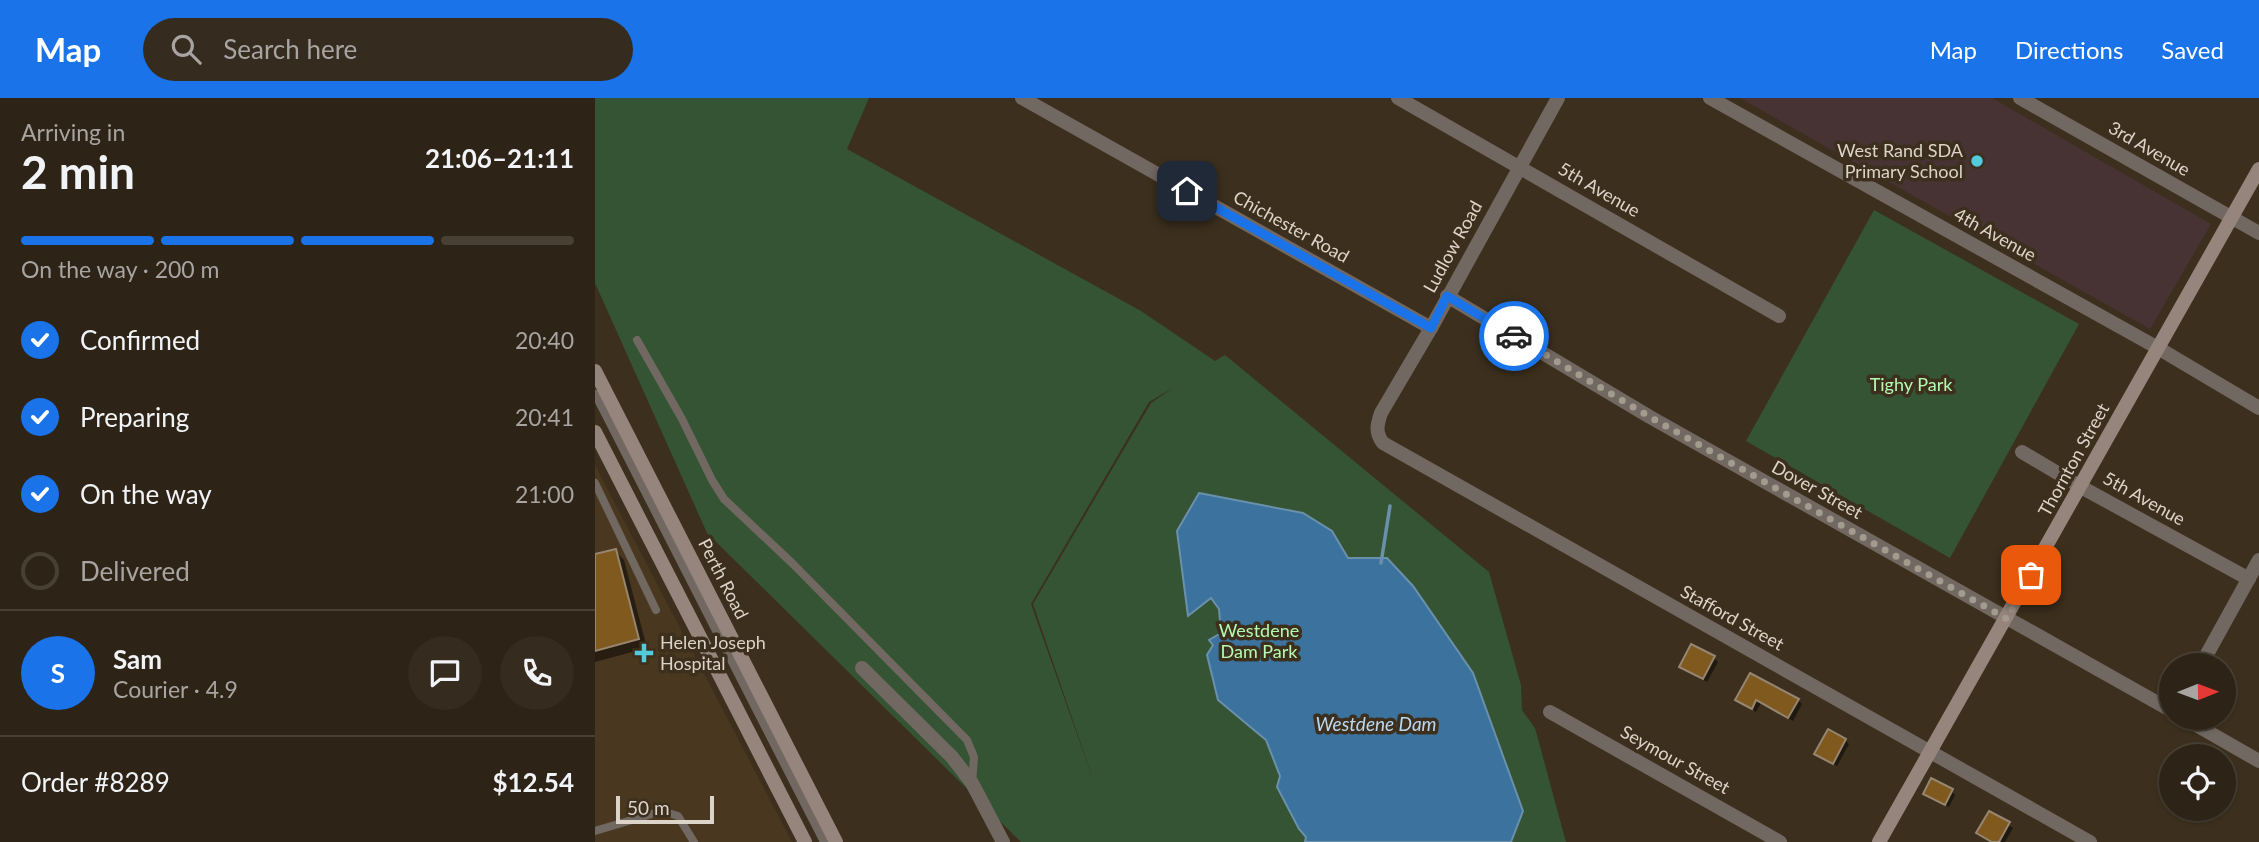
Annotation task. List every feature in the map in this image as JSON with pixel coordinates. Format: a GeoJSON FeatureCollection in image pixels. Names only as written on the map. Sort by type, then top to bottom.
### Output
{"type":"FeatureCollection","features":[{"type":"Feature","properties":{"kind":"main road","name":"Thornton Street"},"geometry":{"type":"LineString","coordinates":[[1879,842],[2259,169]]}},
{"type":"Feature","properties":{"kind":"main road","name":"Perth Road"},"geometry":{"type":"LineString","coordinates":[[595,371],[836,842]]}},
{"type":"Feature","properties":{"kind":"main road"},"geometry":{"type":"LineString","coordinates":[[595,432],[804,842]]}},
{"type":"Feature","properties":{"kind":"street","name":"Chichester Road"},"geometry":{"type":"LineString","coordinates":[[1022,98],[1431,328]]}},
{"type":"Feature","properties":{"kind":"street","name":"5th Avenue"},"geometry":{"type":"LineString","coordinates":[[1398,98],[1779,316]]}},
{"type":"Feature","properties":{"kind":"street","name":"Ludlow Road"},"geometry":{"type":"LineString","coordinates":[[1381,413],[1558,98]]}},
{"type":"Feature","properties":{"kind":"street","name":"4th Avenue"},"geometry":{"type":"LineString","coordinates":[[1710,98],[2158,348],[2259,408]]}},
{"type":"Feature","properties":{"kind":"street","name":"3rd Avenue"},"geometry":{"type":"LineString","coordinates":[[2020,98],[2259,233]]}},
{"type":"Feature","properties":{"kind":"street","name":"Dover Street"},"geometry":{"type":"LineString","coordinates":[[1447,296],[1650,417],[2159,704]]}},
{"type":"Feature","properties":{"kind":"street","name":"Stafford Street"},"geometry":{"type":"LineString","coordinates":[[1381,413],[1377,427],[1378,436],[1395,451],[2090,842]]}},
{"type":"Feature","properties":{"kind":"street","name":"5th Avenue"},"geometry":{"type":"LineString","coordinates":[[2022,452],[2249,579]]}},
{"type":"Feature","properties":{"kind":"street"},"geometry":{"type":"LineString","coordinates":[[2208,653],[2259,561]]}},
{"type":"Feature","properties":{"kind":"street"},"geometry":{"type":"LineString","coordinates":[[862,668],[942,745],[972,783],[1003,842]]}},
{"type":"Feature","properties":{"kind":"street","name":"Seymour Street"},"geometry":{"type":"LineString","coordinates":[[1550,712],[1780,842]]}},
{"type":"Feature","properties":{"kind":"street"},"geometry":{"type":"LineString","coordinates":[[2204,730],[2259,761]]}},
{"type":"Feature","properties":{"kind":"lane"},"geometry":{"type":"LineString","coordinates":[[637,340],[683,419],[724,499],[967,740],[974,757],[972,783]]}},
{"type":"Feature","properties":{"kind":"lane"},"geometry":{"type":"LineString","coordinates":[[595,394],[824,842]]}},
{"type":"Feature","properties":{"kind":"lane"},"geometry":{"type":"LineString","coordinates":[[595,483],[599,499],[656,610]]}},
{"type":"Feature","properties":{"kind":"lane"},"geometry":{"type":"LineString","coordinates":[[595,831],[662,811],[678,816],[694,842]]}},
{"type":"Feature","properties":{"kind":"shaded area","name":"West Rand SDA Primary School"},"geometry":{"type":"Polygon","coordinates":[[[1740,98],[1992,98],[2211,224],[2150,329],[1740,98]]]}},
{"type":"Feature","properties":{"kind":"shaded area","name":"Helen Joseph Hospital"},"geometry":{"type":"Polygon","coordinates":[[[595,465],[792,842],[595,842],[595,465]]]}},
{"type":"Feature","properties":{"kind":"green space","name":"Westdene Dam Park"},"geometry":{"type":"Polygon","coordinates":[[[595,98],[869,98],[847,149],[1141,311],[1215,361],[1225,355],[1489,572],[1521,685],[1522,710],[1535,728],[1566,842],[1021,842],[707,533],[595,283],[595,98]],[[1173,388],[1149,402],[1031,604],[1095,785],[1033,604],[1151,403],[1173,388]]]}},
{"type":"Feature","properties":{"kind":"green space","name":"Tighy Park"},"geometry":{"type":"Polygon","coordinates":[[[1874,210],[2079,324],[1950,558],[1746,441],[1874,210]]]}},
{"type":"Feature","properties":{"kind":"water","name":"Westdene Dam"},"geometry":{"type":"Polygon","coordinates":[[[1199,493],[1303,513],[1332,531],[1348,558],[1387,558],[1413,586],[1473,673],[1523,811],[1511,842],[1305,842],[1306,837],[1277,787],[1280,776],[1266,740],[1218,700],[1207,655],[1213,645],[1209,640],[1221,633],[1219,609],[1211,598],[1188,616],[1177,531],[1199,493]]]}},
{"type":"Feature","properties":{"kind":"building"},"geometry":{"type":"Polygon","coordinates":[[[616,549],[639,639],[595,651],[595,554],[616,549]]]}},
{"type":"Feature","properties":{"kind":"building"},"geometry":{"type":"Polygon","coordinates":[[[1691,644],[1715,656],[1703,679],[1679,667],[1691,644]]]}},
{"type":"Feature","properties":{"kind":"building"},"geometry":{"type":"Polygon","coordinates":[[[1750,673],[1799,699],[1788,718],[1756,700],[1752,709],[1735,700],[1750,673]]]}},
{"type":"Feature","properties":{"kind":"building"},"geometry":{"type":"Polygon","coordinates":[[[1828,729],[1846,739],[1833,764],[1814,754],[1828,729]]]}},
{"type":"Feature","properties":{"kind":"building"},"geometry":{"type":"Polygon","coordinates":[[[1931,778],[1953,789],[1945,805],[1923,794],[1931,778]]]}},
{"type":"Feature","properties":{"kind":"building"},"geometry":{"type":"Polygon","coordinates":[[[1989,811],[2010,822],[1999,842],[1992,842],[1976,833],[1989,811]]]}},
{"type":"Feature","properties":{"kind":"waterway"},"geometry":{"type":"LineString","coordinates":[[1381,563],[1390,506]]}},
{"type":"Feature","properties":{"kind":"way so far"},"geometry":{"type":"LineString","coordinates":[[1514,336],[1650,417],[2007,619],[2031,575]]}},
{"type":"Feature","properties":{"kind":"place","name":"West Rand SDA Primary School"},"geometry":{"type":"Point","coordinates":[1977,161]}},
{"type":"Feature","properties":{"kind":"place","name":"Helen Joseph Hospital"},"geometry":{"type":"Point","coordinates":[644,653]}},
{"type":"Feature","properties":{"kind":"route"},"geometry":{"type":"LineString","coordinates":[[1187,191],[1431,328],[1447,296],[1514,336]]}}]}
